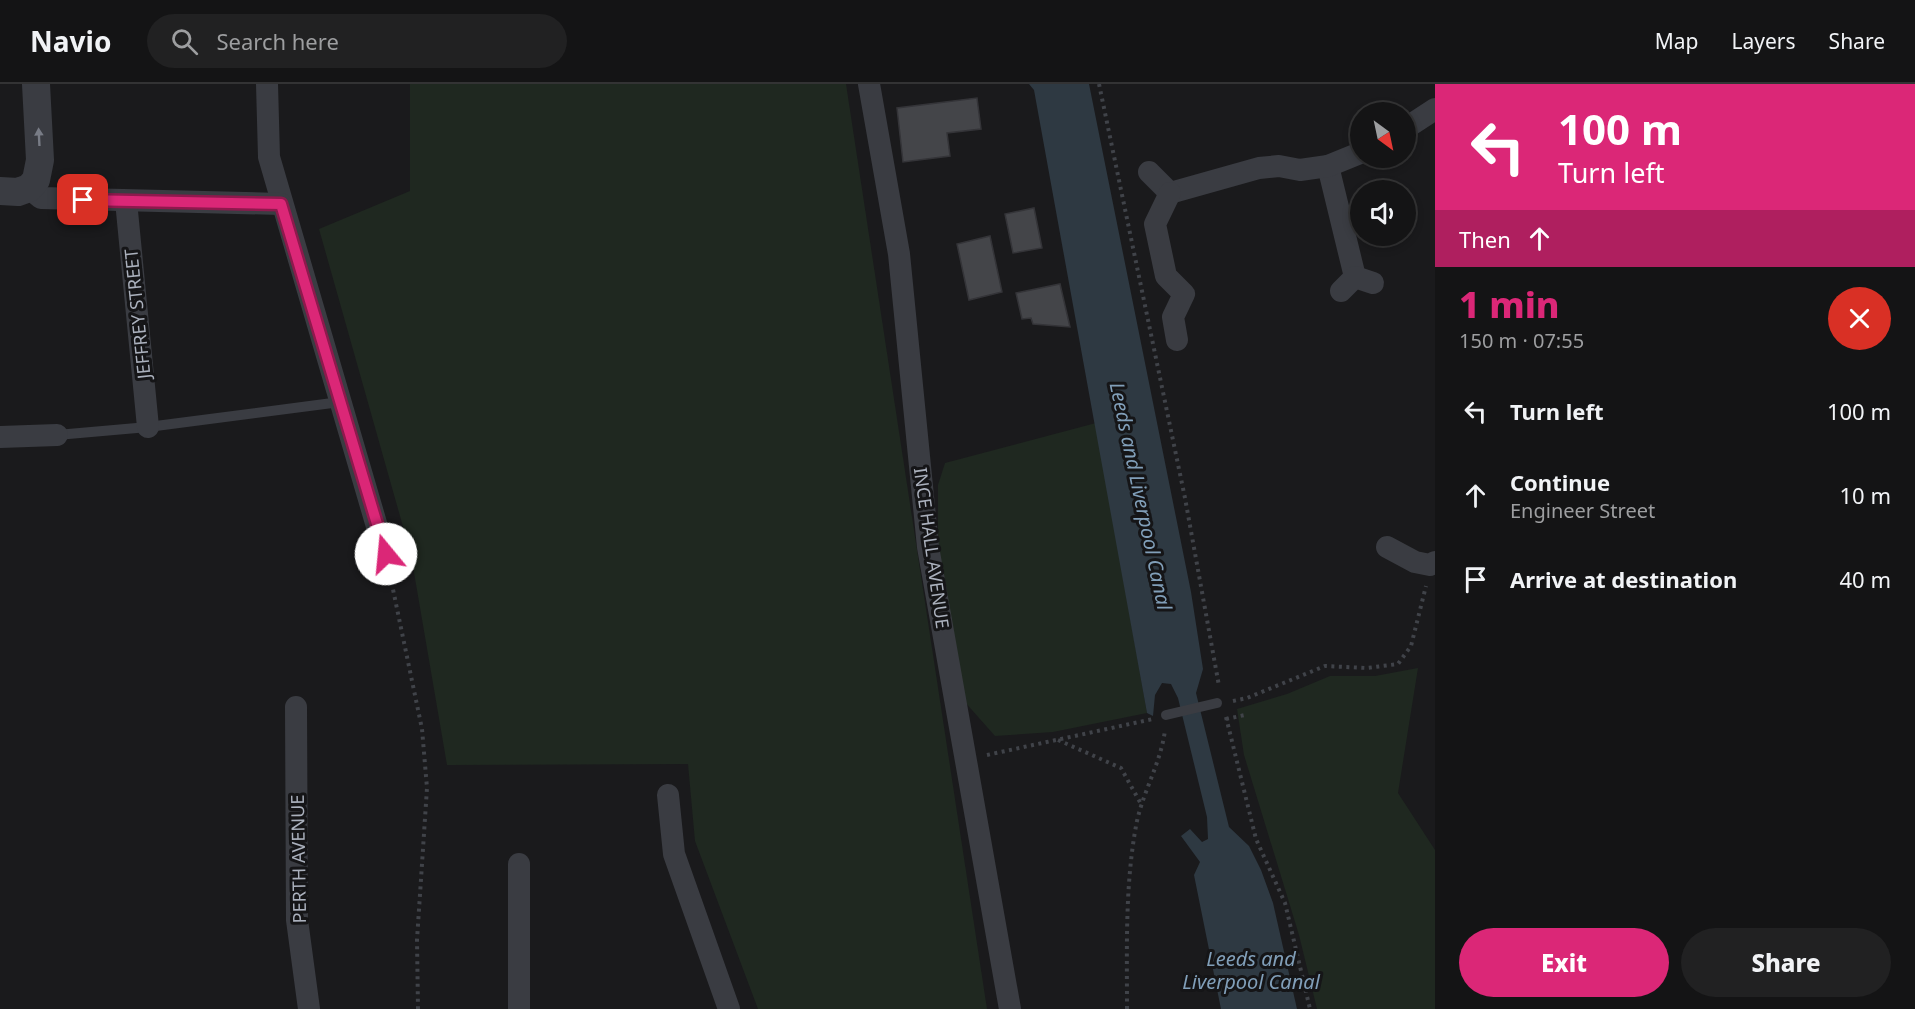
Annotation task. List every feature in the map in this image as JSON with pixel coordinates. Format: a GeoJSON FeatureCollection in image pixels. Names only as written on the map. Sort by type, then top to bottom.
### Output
{"type":"FeatureCollection","features":[{"type":"Feature","properties":{"kind":"street"},"geometry":{"type":"LineString","coordinates":[[0,191],[18,192],[29,188],[36,180],[40,160],[36,84]]}},
{"type":"Feature","properties":{"kind":"street"},"geometry":{"type":"LineString","coordinates":[[267,84],[268,157],[386,554]]}},
{"type":"Feature","properties":{"kind":"street","name":"INCE HALL AVENUE"},"geometry":{"type":"LineString","coordinates":[[869,84],[899,254],[928,547],[1010,1009]]}},
{"type":"Feature","properties":{"kind":"street"},"geometry":{"type":"LineString","coordinates":[[1416,121],[1435,109]]}},
{"type":"Feature","properties":{"kind":"street"},"geometry":{"type":"LineString","coordinates":[[1177,340],[1173,317],[1184,294],[1166,276],[1155,224],[1170,193],[1259,168],[1279,166],[1300,170],[1328,166],[1350,157]]}},
{"type":"Feature","properties":{"kind":"street"},"geometry":{"type":"LineString","coordinates":[[1328,166],[1356,284]]}},
{"type":"Feature","properties":{"kind":"street"},"geometry":{"type":"LineString","coordinates":[[1149,172],[1170,193]]}},
{"type":"Feature","properties":{"kind":"street"},"geometry":{"type":"LineString","coordinates":[[29,188],[40,198],[281,204]]}},
{"type":"Feature","properties":{"kind":"street","name":"JEFFREY STREET"},"geometry":{"type":"LineString","coordinates":[[126,201],[148,427]]}},
{"type":"Feature","properties":{"kind":"street"},"geometry":{"type":"LineString","coordinates":[[0,437],[57,435]]}},
{"type":"Feature","properties":{"kind":"street"},"geometry":{"type":"LineString","coordinates":[[1387,547],[1415,561],[1433,563]]}},
{"type":"Feature","properties":{"kind":"street","name":"PERTH AVENUE"},"geometry":{"type":"LineString","coordinates":[[296,707],[297,920],[309,1009]]}},
{"type":"Feature","properties":{"kind":"street"},"geometry":{"type":"LineString","coordinates":[[668,795],[674,855],[729,1009]]}},
{"type":"Feature","properties":{"kind":"street"},"geometry":{"type":"LineString","coordinates":[[519,864],[519,1009]]}},
{"type":"Feature","properties":{"kind":"lane"},"geometry":{"type":"LineString","coordinates":[[57,435],[148,427],[340,402]]}},
{"type":"Feature","properties":{"kind":"lane"},"geometry":{"type":"LineString","coordinates":[[1166,716],[1220,703]]}},
{"type":"Feature","properties":{"kind":"path"},"geometry":{"type":"LineString","coordinates":[[1099,84],[1185,498],[1220,703],[1226,718],[1256,839],[1285,903],[1310,1009]]}},
{"type":"Feature","properties":{"kind":"path"},"geometry":{"type":"LineString","coordinates":[[386,554],[422,729],[427,788],[417,940],[418,1009]]}},
{"type":"Feature","properties":{"kind":"path"},"geometry":{"type":"LineString","coordinates":[[1220,703],[1247,698],[1324,666],[1367,668],[1398,664],[1411,646],[1418,626],[1433,563]]}},
{"type":"Feature","properties":{"kind":"path"},"geometry":{"type":"LineString","coordinates":[[1226,718],[1245,715]]}},
{"type":"Feature","properties":{"kind":"path"},"geometry":{"type":"LineString","coordinates":[[967,760],[1166,716],[1163,745],[1141,804],[1129,866],[1126,1009]]}},
{"type":"Feature","properties":{"kind":"path"},"geometry":{"type":"LineString","coordinates":[[1058,740],[1120,768],[1141,804]]}},
{"type":"Feature","properties":{"kind":"shaded area"},"geometry":{"type":"Polygon","coordinates":[[[410,84],[846,84],[987,1009],[758,1009],[695,841],[688,764],[447,765],[411,555],[319,229],[410,191],[410,84]]]}},
{"type":"Feature","properties":{"kind":"shaded area"},"geometry":{"type":"Polygon","coordinates":[[[1096,423],[1147,713],[1053,732],[995,736],[964,701],[938,560],[938,485],[945,463],[1096,423]]]}},
{"type":"Feature","properties":{"kind":"shaded area"},"geometry":{"type":"Polygon","coordinates":[[[1418,668],[1398,793],[1435,850],[1435,1009],[1317,1009],[1299,935],[1244,755],[1237,709],[1287,694],[1330,676],[1375,676],[1418,668]]]}},
{"type":"Feature","properties":{"kind":"water","name":"Leeds and Liverpool Canal"},"geometry":{"type":"Polygon","coordinates":[[[1029,84],[1089,84],[1191,592],[1203,669],[1196,693],[1229,827],[1249,846],[1273,903],[1297,1009],[1221,1009],[1194,875],[1200,862],[1181,836],[1190,829],[1202,842],[1208,839],[1207,817],[1178,698],[1171,684],[1162,683],[1155,695],[1153,716],[1147,713],[1034,90],[1029,84]]]}},
{"type":"Feature","properties":{"kind":"building"},"geometry":{"type":"Polygon","coordinates":[[[977,98],[981,129],[947,133],[950,156],[903,162],[897,108],[977,98]]]}},
{"type":"Feature","properties":{"kind":"building"},"geometry":{"type":"Polygon","coordinates":[[[1034,208],[1042,248],[1013,253],[1005,214],[1034,208]]]}},
{"type":"Feature","properties":{"kind":"building"},"geometry":{"type":"Polygon","coordinates":[[[990,236],[1002,292],[969,300],[957,244],[990,236]]]}},
{"type":"Feature","properties":{"kind":"building"},"geometry":{"type":"Polygon","coordinates":[[[1060,284],[1070,327],[1033,324],[1031,318],[1022,319],[1016,293],[1060,284]]]}},
{"type":"Feature","properties":{"kind":"route"},"geometry":{"type":"LineString","coordinates":[[83,200],[281,204],[386,554]]}}]}
